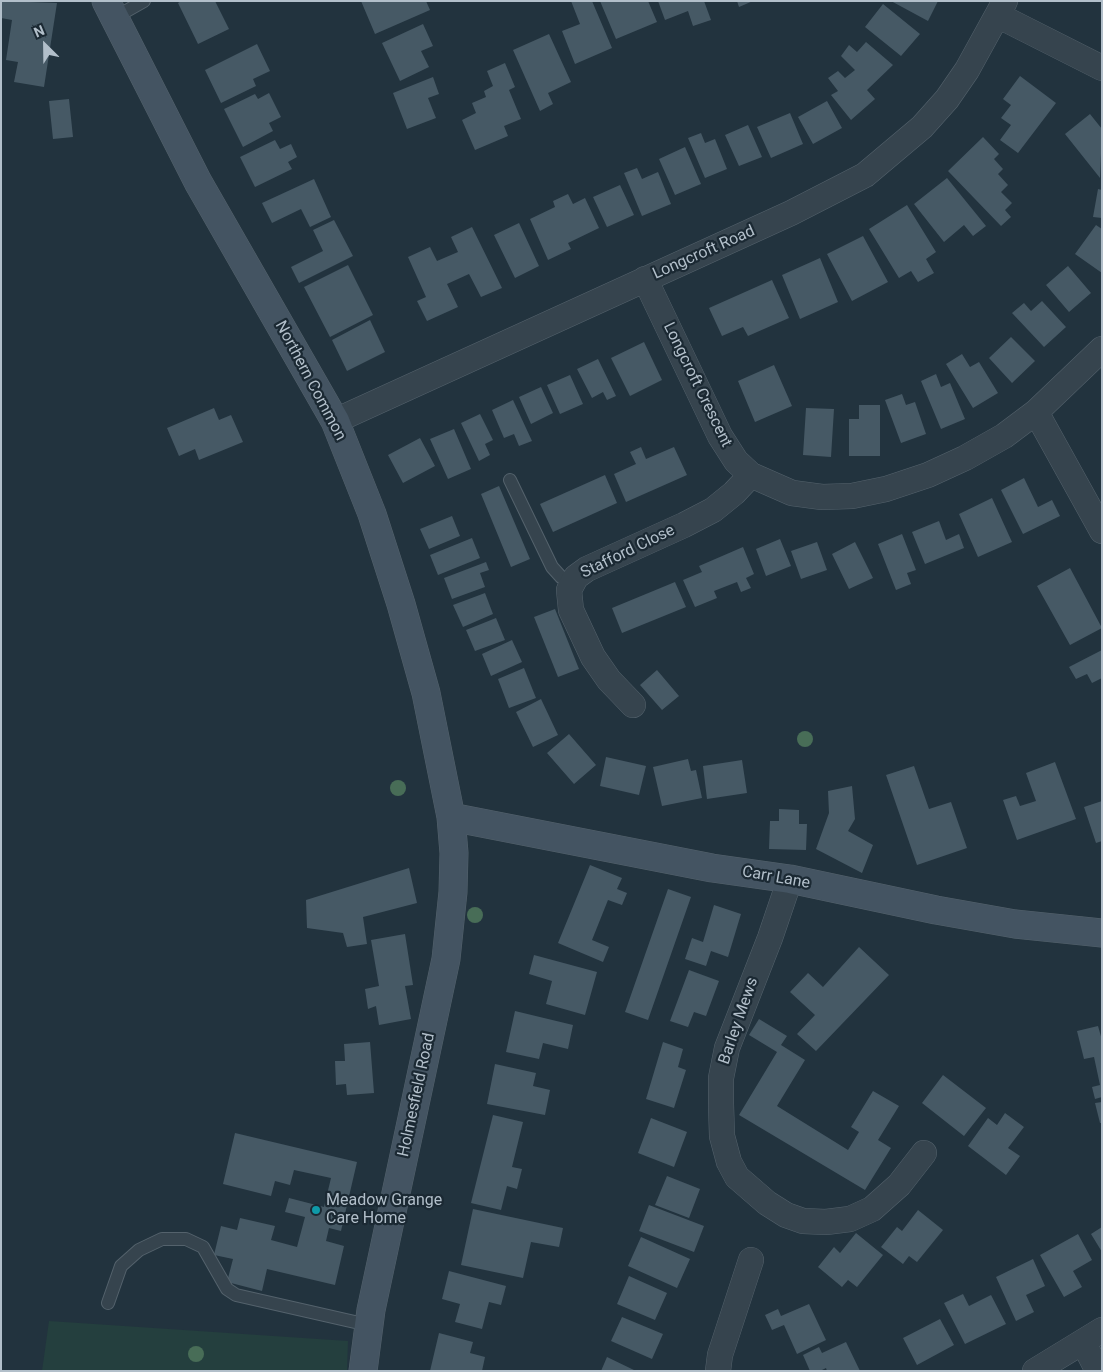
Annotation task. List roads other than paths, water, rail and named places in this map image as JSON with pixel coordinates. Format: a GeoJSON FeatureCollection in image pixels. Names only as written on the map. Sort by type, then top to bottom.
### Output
{"type":"FeatureCollection","features":[{"type":"Feature","properties":{"kind":"main road","name":"Northern Common"},"geometry":{"type":"LineString","coordinates":[[110,10],[198,182],[335,421],[372,514],[401,604],[426,693],[452,817]]}},
{"type":"Feature","properties":{"kind":"main road","name":"Carr Lane"},"geometry":{"type":"LineString","coordinates":[[452,817],[712,868],[790,879],[1015,924],[1102,933]]}},
{"type":"Feature","properties":{"kind":"main road","name":"Holmesfield Road"},"geometry":{"type":"LineString","coordinates":[[363,1371],[368,1324],[446,959],[453,882],[452,817]]}},
{"type":"Feature","properties":{"kind":"street"},"geometry":{"type":"LineString","coordinates":[[1002,8],[1102,68]]}},
{"type":"Feature","properties":{"kind":"street","name":"Longcroft Road"},"geometry":{"type":"LineString","coordinates":[[335,421],[830,194],[865,175],[922,127],[947,99],[1002,8]]}},
{"type":"Feature","properties":{"kind":"street","name":"Longcroft Crescent"},"geometry":{"type":"LineString","coordinates":[[645,279],[720,436],[736,460],[751,475],[792,493],[822,497],[852,496],[928,475],[965,458],[1004,436],[1036,412],[1102,349]]}},
{"type":"Feature","properties":{"kind":"street"},"geometry":{"type":"LineString","coordinates":[[1036,412],[1102,531]]}},
{"type":"Feature","properties":{"kind":"street","name":"Stafford Close"},"geometry":{"type":"LineString","coordinates":[[634,705],[609,680],[593,657],[572,610],[569,590],[572,584],[576,577],[587,568],[713,510],[734,493],[751,475]]}},
{"type":"Feature","properties":{"kind":"street","name":"Barley Mews"},"geometry":{"type":"LineString","coordinates":[[790,879],[770,938],[726,1048],[721,1078],[721,1104],[722,1136],[729,1162],[737,1177],[766,1203],[786,1215],[804,1221],[826,1222],[850,1219],[872,1209],[899,1186],[924,1153]]}},
{"type":"Feature","properties":{"kind":"street"},"geometry":{"type":"LineString","coordinates":[[718,1371],[720,1355],[751,1260]]}},
{"type":"Feature","properties":{"kind":"street"},"geometry":{"type":"LineString","coordinates":[[1035,1371],[1092,1336],[1098,1371]]}},
{"type":"Feature","properties":{"kind":"lane"},"geometry":{"type":"LineString","coordinates":[[110,10],[144,1]]}},
{"type":"Feature","properties":{"kind":"lane"},"geometry":{"type":"LineString","coordinates":[[510,480],[552,566],[561,578],[572,584]]}},
{"type":"Feature","properties":{"kind":"lane"},"geometry":{"type":"LineString","coordinates":[[108,1303],[122,1266],[139,1250],[162,1239],[186,1239],[203,1247],[227,1289],[236,1295],[368,1324]]}},
{"type":"Feature","properties":{"kind":"place","name":"Meadow Grange Care Home"},"geometry":{"type":"Point","coordinates":[316,1210]}}]}
